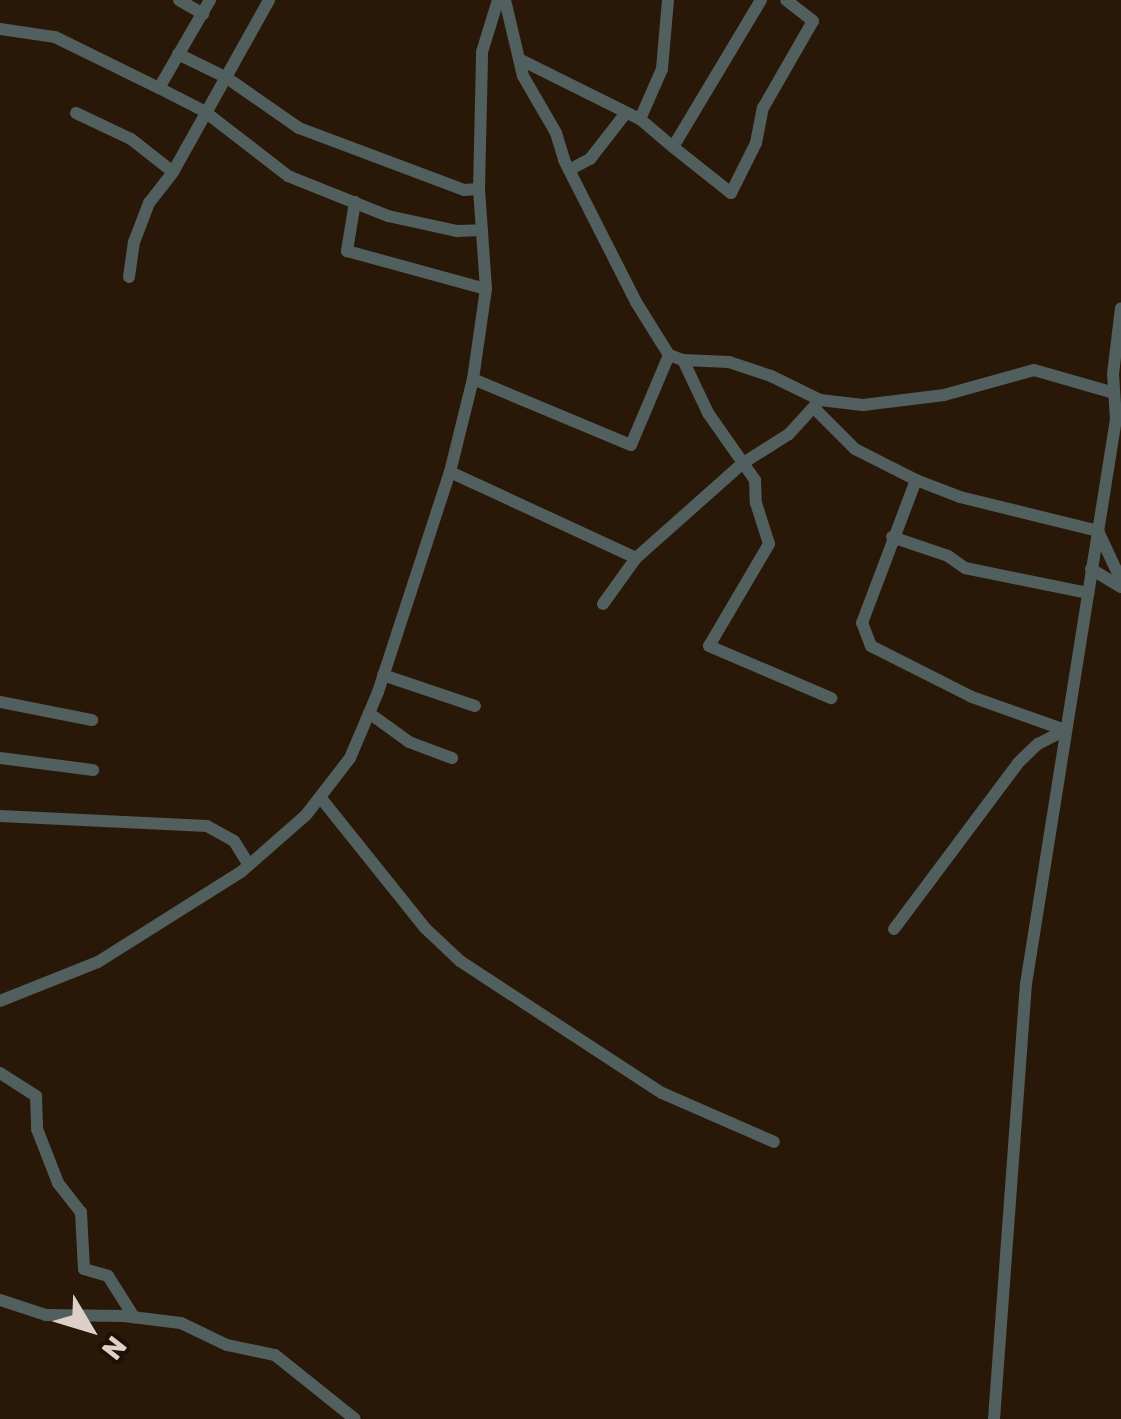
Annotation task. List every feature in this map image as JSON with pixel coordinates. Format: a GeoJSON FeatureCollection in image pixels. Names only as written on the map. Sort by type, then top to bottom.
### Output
{"type":"FeatureCollection","features":[{"type":"Feature","properties":{"kind":"street"},"geometry":{"type":"LineString","coordinates":[[179,0],[202,14]]}},
{"type":"Feature","properties":{"kind":"street"},"geometry":{"type":"LineString","coordinates":[[158,88],[210,0]]}},
{"type":"Feature","properties":{"kind":"street"},"geometry":{"type":"LineString","coordinates":[[129,277],[134,242],[149,202],[173,172],[269,0]]}},
{"type":"Feature","properties":{"kind":"street"},"geometry":{"type":"LineString","coordinates":[[502,0],[523,76],[556,133],[570,170],[636,302],[755,480],[756,503],[769,544],[710,646],[831,698]]}},
{"type":"Feature","properties":{"kind":"street"},"geometry":{"type":"LineString","coordinates":[[0,1002],[98,962],[248,865],[306,816],[350,758],[383,674],[450,472],[474,379],[486,289],[480,189],[482,52],[502,0]]}},
{"type":"Feature","properties":{"kind":"street"},"geometry":{"type":"LineString","coordinates":[[570,170],[590,159],[633,116],[662,70],[668,0]]}},
{"type":"Feature","properties":{"kind":"street"},"geometry":{"type":"LineString","coordinates":[[672,148],[761,0]]}},
{"type":"Feature","properties":{"kind":"street"},"geometry":{"type":"LineString","coordinates":[[519,59],[633,116],[731,192],[756,143],[762,108],[813,21],[786,0]]}},
{"type":"Feature","properties":{"kind":"street"},"geometry":{"type":"LineString","coordinates":[[0,29],[56,37],[158,88],[204,112],[288,176],[388,216],[457,231],[482,230]]}},
{"type":"Feature","properties":{"kind":"street"},"geometry":{"type":"LineString","coordinates":[[178,54],[227,78],[299,128],[464,190],[480,189]]}},
{"type":"Feature","properties":{"kind":"street"},"geometry":{"type":"LineString","coordinates":[[76,112],[131,140],[173,172]]}},
{"type":"Feature","properties":{"kind":"street"},"geometry":{"type":"LineString","coordinates":[[355,202],[347,251],[486,289]]}},
{"type":"Feature","properties":{"kind":"street"},"geometry":{"type":"LineString","coordinates":[[994,1419],[1026,984],[1116,419],[1114,393],[1121,308]]}},
{"type":"Feature","properties":{"kind":"street"},"geometry":{"type":"LineString","coordinates":[[474,379],[631,446],[676,357]]}},
{"type":"Feature","properties":{"kind":"street"},"geometry":{"type":"LineString","coordinates":[[676,357],[729,362],[771,376],[817,404],[855,450],[916,480],[960,497],[1098,531]]}},
{"type":"Feature","properties":{"kind":"street"},"geometry":{"type":"LineString","coordinates":[[603,604],[636,558],[743,463],[789,434],[817,404],[863,405],[944,395],[1034,370],[1114,393]]}},
{"type":"Feature","properties":{"kind":"street"},"geometry":{"type":"LineString","coordinates":[[450,472],[636,558]]}},
{"type":"Feature","properties":{"kind":"street"},"geometry":{"type":"LineString","coordinates":[[916,480],[862,623],[871,646],[972,697],[1065,730]]}},
{"type":"Feature","properties":{"kind":"street"},"geometry":{"type":"LineString","coordinates":[[1098,531],[1121,584]]}},
{"type":"Feature","properties":{"kind":"street"},"geometry":{"type":"LineString","coordinates":[[892,537],[948,556],[966,568],[1088,592]]}},
{"type":"Feature","properties":{"kind":"street"},"geometry":{"type":"LineString","coordinates":[[1092,569],[1121,584]]}},
{"type":"Feature","properties":{"kind":"street"},"geometry":{"type":"LineString","coordinates":[[383,674],[475,706]]}},
{"type":"Feature","properties":{"kind":"street"},"geometry":{"type":"LineString","coordinates":[[0,702],[92,720]]}},
{"type":"Feature","properties":{"kind":"street"},"geometry":{"type":"LineString","coordinates":[[369,713],[410,742],[452,758]]}},
{"type":"Feature","properties":{"kind":"street"},"geometry":{"type":"LineString","coordinates":[[894,928],[1018,762],[1038,744],[1065,730]]}},
{"type":"Feature","properties":{"kind":"street"},"geometry":{"type":"LineString","coordinates":[[0,758],[93,770]]}},
{"type":"Feature","properties":{"kind":"street"},"geometry":{"type":"LineString","coordinates":[[320,796],[425,928],[460,961],[662,1092],[774,1142]]}},
{"type":"Feature","properties":{"kind":"street"},"geometry":{"type":"LineString","coordinates":[[0,816],[206,826],[234,841],[248,865]]}},
{"type":"Feature","properties":{"kind":"street"},"geometry":{"type":"LineString","coordinates":[[0,1073],[36,1096],[37,1129],[58,1184],[81,1212],[84,1269],[108,1276],[134,1317]]}},
{"type":"Feature","properties":{"kind":"street"},"geometry":{"type":"LineString","coordinates":[[0,1300],[46,1315],[134,1317],[181,1324],[227,1344],[275,1355],[355,1419]]}}]}
